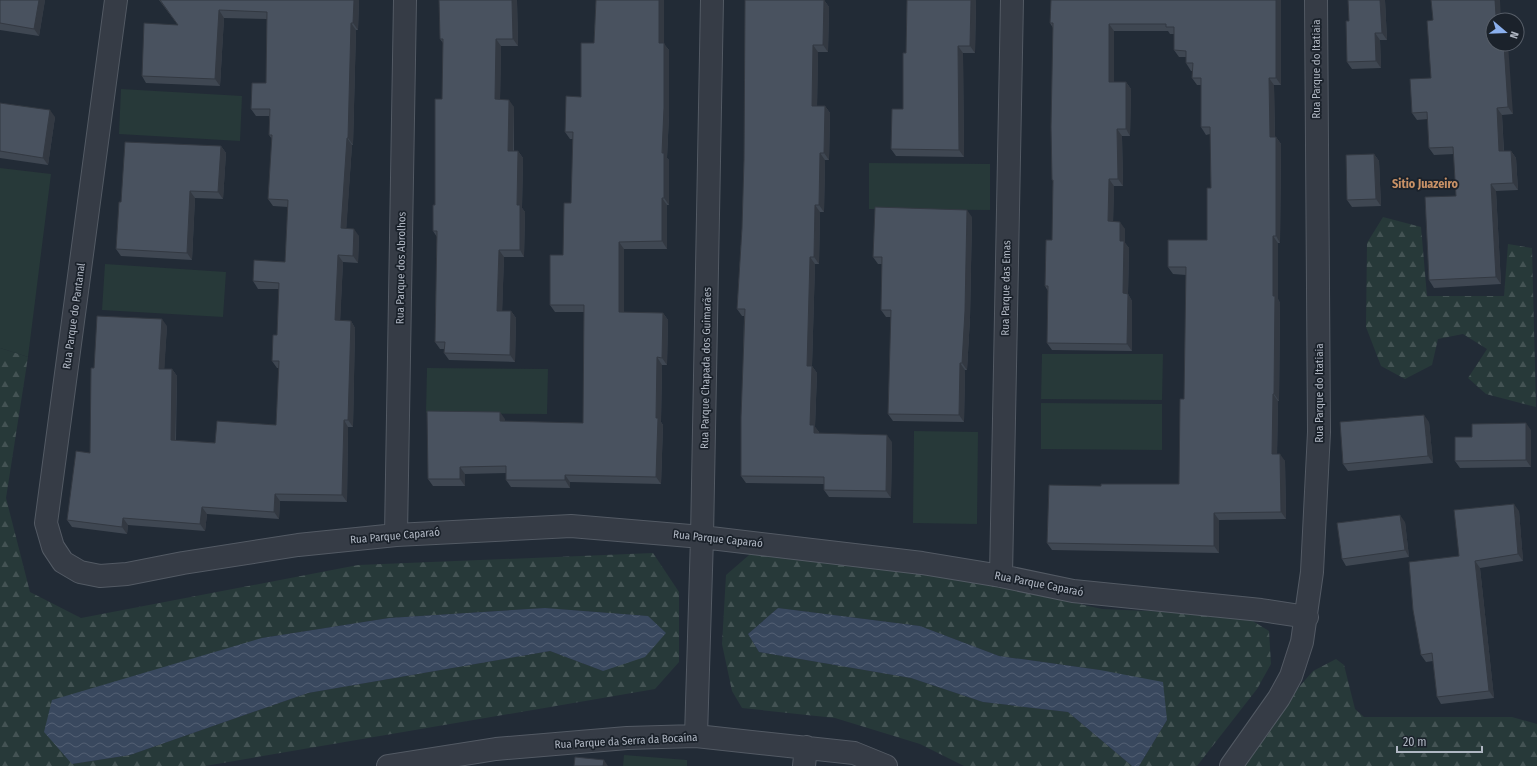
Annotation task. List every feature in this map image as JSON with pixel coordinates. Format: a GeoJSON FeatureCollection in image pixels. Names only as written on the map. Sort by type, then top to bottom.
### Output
{"type":"FeatureCollection","features":[{"type":"Feature","properties":{"kind":"street","name":"Rua Parque do Pantanal"},"geometry":{"type":"LineString","coordinates":[[116,0],[46,523],[53,546],[63,562],[80,572],[100,576],[127,574]]}},
{"type":"Feature","properties":{"kind":"street","name":"Rua Parque dos Abrolhos"},"geometry":{"type":"LineString","coordinates":[[396,535],[405,0]]}},
{"type":"Feature","properties":{"kind":"street","name":"Rua Parque Chapada dos Guimarães"},"geometry":{"type":"LineString","coordinates":[[696,736],[702,537],[712,0]]}},
{"type":"Feature","properties":{"kind":"street","name":"Rua Parque das Emas"},"geometry":{"type":"LineString","coordinates":[[1001,576],[1012,0]]}},
{"type":"Feature","properties":{"kind":"street","name":"Rua Parque do Itatiaia"},"geometry":{"type":"LineString","coordinates":[[1231,766],[1279,698],[1290,676],[1302,642],[1312,572],[1319,432],[1316,0]]}},
{"type":"Feature","properties":{"kind":"street","name":"Rua Parque Caparaó"},"geometry":{"type":"LineString","coordinates":[[127,574],[183,563],[298,545],[396,535],[571,526],[702,537],[922,563],[1001,576],[1073,591],[1261,610],[1306,617]]}},
{"type":"Feature","properties":{"kind":"street","name":"Rua Parque da Serra da Bocaína"},"geometry":{"type":"LineString","coordinates":[[388,766],[496,757],[627,738],[696,736],[805,757],[854,753],[886,766]]}},
{"type":"Feature","properties":{"kind":"green space"},"geometry":{"type":"Polygon","coordinates":[[[121,89],[242,96],[240,141],[119,134],[121,89]]]}},
{"type":"Feature","properties":{"kind":"green space"},"geometry":{"type":"Polygon","coordinates":[[[869,163],[990,164],[990,210],[869,209],[869,163]]]}},
{"type":"Feature","properties":{"kind":"green space"},"geometry":{"type":"Polygon","coordinates":[[[0,168],[51,174],[28,357],[0,348],[0,168]]]}},
{"type":"Feature","properties":{"kind":"green space"},"geometry":{"type":"Polygon","coordinates":[[[1383,217],[1421,227],[1427,296],[1504,296],[1508,244],[1532,248],[1536,407],[1486,394],[1468,378],[1487,349],[1463,334],[1438,339],[1432,365],[1405,379],[1381,366],[1366,327],[1367,243],[1383,217]]]}},
{"type":"Feature","properties":{"kind":"green space"},"geometry":{"type":"Polygon","coordinates":[[[105,264],[226,272],[223,317],[102,310],[105,264]]]}},
{"type":"Feature","properties":{"kind":"green space"},"geometry":{"type":"Polygon","coordinates":[[[0,348],[28,357],[6,498],[30,592],[81,618],[358,565],[653,553],[679,592],[679,662],[655,689],[205,766],[0,766],[0,348]],[[545,608],[389,618],[262,638],[72,764],[130,755],[308,693],[550,651],[603,671],[647,616],[545,608]]]}},
{"type":"Feature","properties":{"kind":"green space"},"geometry":{"type":"Polygon","coordinates":[[[1042,354],[1163,354],[1162,400],[1041,399],[1042,354]]]}},
{"type":"Feature","properties":{"kind":"green space"},"geometry":{"type":"Polygon","coordinates":[[[427,368],[548,369],[547,414],[426,413],[427,368]]]}},
{"type":"Feature","properties":{"kind":"green space"},"geometry":{"type":"Polygon","coordinates":[[[1041,403],[1162,404],[1162,450],[1041,449],[1041,403]]]}},
{"type":"Feature","properties":{"kind":"green space"},"geometry":{"type":"Polygon","coordinates":[[[914,431],[978,432],[977,524],[913,523],[914,431]]]}},
{"type":"Feature","properties":{"kind":"green space"},"geometry":{"type":"Polygon","coordinates":[[[756,549],[972,580],[1102,609],[1243,615],[1269,631],[1271,664],[1257,689],[1197,766],[1139,766],[1167,720],[1100,670],[999,656],[920,626],[778,608],[748,634],[759,652],[911,678],[983,702],[1068,712],[1132,766],[964,766],[920,744],[835,718],[742,708],[732,691],[722,644],[726,575],[756,549]]]}},
{"type":"Feature","properties":{"kind":"green space"},"geometry":{"type":"Polygon","coordinates":[[[1336,659],[1344,665],[1355,709],[1364,717],[1512,717],[1537,724],[1537,766],[1237,766],[1265,726],[1313,671],[1336,659]]]}},
{"type":"Feature","properties":{"kind":"green space"},"geometry":{"type":"Polygon","coordinates":[[[624,755],[687,760],[687,766],[623,766],[624,755]]]}},
{"type":"Feature","properties":{"kind":"water"},"geometry":{"type":"Polygon","coordinates":[[[545,608],[648,616],[666,633],[645,657],[603,671],[550,651],[308,693],[130,755],[72,764],[44,732],[52,700],[262,638],[389,618],[545,608]]]}},
{"type":"Feature","properties":{"kind":"water"},"geometry":{"type":"Polygon","coordinates":[[[778,608],[920,626],[999,656],[1100,670],[1163,682],[1167,720],[1139,766],[1132,766],[1068,712],[983,702],[911,678],[759,652],[748,634],[778,608]]]}},
{"type":"Feature","properties":{"kind":"building"},"geometry":{"type":"Polygon","coordinates":[[[0,0],[39,0],[34,29],[0,23],[0,0]]]}},
{"type":"Feature","properties":{"kind":"building"},"geometry":{"type":"Polygon","coordinates":[[[160,0],[354,0],[353,23],[351,23],[348,138],[341,228],[354,229],[353,256],[338,255],[335,320],[351,321],[348,420],[344,420],[342,495],[275,494],[274,512],[202,507],[200,524],[123,518],[122,527],[67,520],[76,451],[90,453],[91,368],[94,368],[97,316],[162,319],[159,369],[172,369],[171,440],[215,443],[217,421],[276,425],[279,361],[272,361],[273,335],[277,335],[279,283],[253,281],[254,260],[285,262],[288,200],[268,199],[272,135],[269,135],[270,109],[251,109],[252,83],[266,83],[267,12],[219,10],[215,79],[142,76],[144,23],[178,25],[160,0]]]}},
{"type":"Feature","properties":{"kind":"building"},"geometry":{"type":"Polygon","coordinates":[[[439,0],[512,0],[513,39],[496,39],[495,99],[509,100],[508,151],[518,151],[517,205],[520,205],[520,250],[499,250],[497,311],[511,311],[510,355],[444,353],[445,342],[435,342],[437,231],[433,231],[433,205],[435,205],[435,99],[442,99],[443,39],[440,39],[439,0]]]}},
{"type":"Feature","properties":{"kind":"building"},"geometry":{"type":"Polygon","coordinates":[[[596,0],[659,0],[659,43],[664,43],[662,153],[664,153],[664,198],[662,198],[662,241],[619,242],[619,312],[663,313],[662,358],[657,357],[656,418],[658,418],[656,477],[565,475],[565,480],[506,480],[506,466],[460,467],[460,479],[428,479],[427,411],[500,412],[500,421],[583,423],[584,305],[550,305],[550,255],[563,255],[564,203],[571,203],[573,132],[565,132],[566,96],[581,97],[581,43],[594,43],[596,0]]]}},
{"type":"Feature","properties":{"kind":"building"},"geometry":{"type":"Polygon","coordinates":[[[745,0],[824,0],[823,45],[813,45],[812,106],[825,106],[824,153],[820,153],[819,205],[815,205],[814,257],[810,257],[807,366],[812,366],[810,425],[814,425],[814,433],[887,435],[886,491],[824,490],[824,477],[741,476],[741,417],[745,309],[737,309],[744,160],[745,0]]]}},
{"type":"Feature","properties":{"kind":"building"},"geometry":{"type":"Polygon","coordinates":[[[907,0],[971,0],[970,46],[958,46],[959,150],[891,149],[892,109],[903,109],[903,53],[906,53],[907,0]]]}},
{"type":"Feature","properties":{"kind":"building"},"geometry":{"type":"Polygon","coordinates":[[[1051,0],[1276,0],[1276,78],[1269,78],[1270,137],[1276,137],[1276,236],[1273,236],[1273,296],[1275,296],[1272,454],[1280,454],[1281,512],[1214,513],[1214,546],[1047,543],[1049,485],[1101,486],[1101,484],[1179,484],[1180,399],[1184,399],[1186,267],[1168,267],[1168,240],[1207,240],[1207,188],[1211,188],[1210,127],[1201,127],[1201,78],[1192,78],[1193,63],[1186,63],[1186,51],[1174,50],[1174,27],[1166,27],[1166,24],[1109,24],[1109,82],[1126,82],[1126,129],[1117,129],[1118,179],[1109,179],[1108,221],[1120,222],[1120,241],[1124,241],[1123,293],[1128,294],[1127,344],[1047,343],[1048,286],[1045,286],[1046,240],[1052,240],[1053,180],[1051,127],[1053,23],[1050,23],[1051,0]]]}},
{"type":"Feature","properties":{"kind":"building"},"geometry":{"type":"Polygon","coordinates":[[[1348,0],[1380,0],[1382,33],[1375,33],[1376,61],[1347,62],[1346,21],[1349,21],[1348,0]]]}},
{"type":"Feature","properties":{"kind":"building"},"geometry":{"type":"Polygon","coordinates":[[[1431,0],[1495,0],[1496,12],[1485,12],[1485,52],[1505,52],[1508,107],[1497,108],[1499,151],[1511,151],[1513,183],[1491,184],[1496,277],[1429,280],[1425,197],[1456,196],[1453,147],[1429,148],[1427,112],[1412,113],[1410,79],[1431,78],[1427,21],[1433,20],[1431,0]]]}},
{"type":"Feature","properties":{"kind":"building"},"geometry":{"type":"Polygon","coordinates":[[[0,103],[50,110],[43,158],[0,151],[0,103]]]}},
{"type":"Feature","properties":{"kind":"building"},"geometry":{"type":"Polygon","coordinates":[[[125,142],[221,146],[218,192],[190,191],[187,253],[116,249],[125,142]]]}},
{"type":"Feature","properties":{"kind":"building"},"geometry":{"type":"Polygon","coordinates":[[[1374,154],[1376,199],[1347,200],[1346,155],[1374,154]]]}},
{"type":"Feature","properties":{"kind":"building"},"geometry":{"type":"Polygon","coordinates":[[[875,207],[967,210],[965,311],[962,363],[960,363],[959,415],[888,414],[891,310],[881,310],[882,257],[873,257],[875,207]]]}},
{"type":"Feature","properties":{"kind":"building"},"geometry":{"type":"Polygon","coordinates":[[[1424,415],[1428,456],[1343,464],[1340,422],[1424,415]]]}},
{"type":"Feature","properties":{"kind":"building"},"geometry":{"type":"Polygon","coordinates":[[[1526,423],[1526,460],[1455,461],[1455,437],[1472,437],[1472,424],[1526,423]]]}},
{"type":"Feature","properties":{"kind":"building"},"geometry":{"type":"Polygon","coordinates":[[[1514,504],[1518,554],[1475,561],[1489,691],[1437,697],[1432,653],[1421,655],[1413,610],[1409,562],[1459,556],[1454,510],[1514,504]]]}},
{"type":"Feature","properties":{"kind":"building"},"geometry":{"type":"Polygon","coordinates":[[[1400,515],[1405,550],[1342,559],[1337,523],[1400,515]]]}},
{"type":"Feature","properties":{"kind":"building"},"geometry":{"type":"Polygon","coordinates":[[[575,757],[604,760],[603,766],[574,766],[575,757]]]}},
{"type":"Feature","properties":{"kind":"district","name":"Sitio Juazeiro"},"geometry":{"type":"Point","coordinates":[1425,184]}}]}
